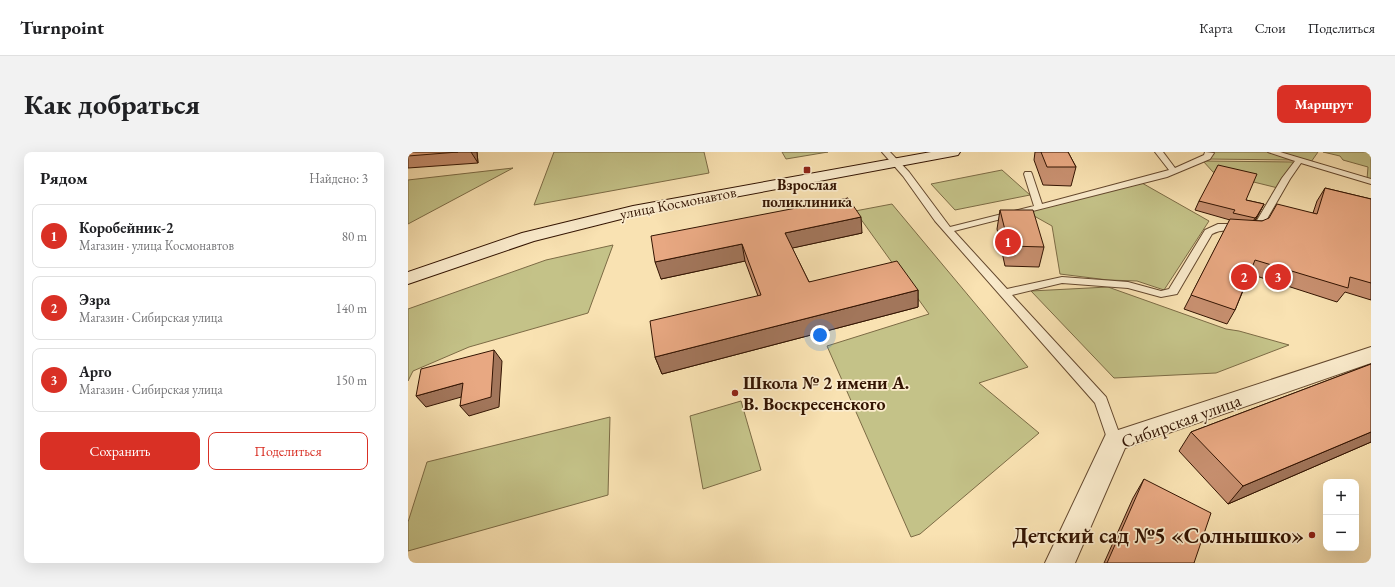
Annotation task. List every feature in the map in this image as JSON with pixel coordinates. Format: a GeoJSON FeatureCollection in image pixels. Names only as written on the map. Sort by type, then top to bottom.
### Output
{"type":"FeatureCollection","features":[{"type":"Feature","properties":{"kind":"street","name":"улица Космонавтов"},"geometry":{"type":"LineString","coordinates":[[408,278],[528,237],[633,211],[890,157],[953,152]]}},
{"type":"Feature","properties":{"kind":"street","name":"Сибирская улица"},"geometry":{"type":"LineString","coordinates":[[1060,563],[1115,441],[1371,355]]}},
{"type":"Feature","properties":{"kind":"lane"},"geometry":{"type":"LineString","coordinates":[[1159,152],[1174,172]]}},
{"type":"Feature","properties":{"kind":"lane"},"geometry":{"type":"LineString","coordinates":[[948,230],[1038,206],[1098,193],[1174,172],[1207,157],[1210,153],[1209,152]]}},
{"type":"Feature","properties":{"kind":"lane"},"geometry":{"type":"LineString","coordinates":[[1272,152],[1371,182]]}},
{"type":"Feature","properties":{"kind":"lane"},"geometry":{"type":"LineString","coordinates":[[890,157],[948,230],[1101,402],[1115,441]]}},
{"type":"Feature","properties":{"kind":"lane"},"geometry":{"type":"LineString","coordinates":[[1004,293],[1062,280],[1128,285],[1161,294],[1173,292],[1208,232],[1218,227],[1232,227],[1251,232],[1257,229],[1286,178],[1299,161]]}},
{"type":"Feature","properties":{"kind":"lane"},"geometry":{"type":"LineString","coordinates":[[1028,174],[1038,206]]}},
{"type":"Feature","properties":{"kind":"shaded area"},"geometry":{"type":"Polygon","coordinates":[[[554,152],[704,152],[709,173],[534,205],[554,152]]]}},
{"type":"Feature","properties":{"kind":"shaded area"},"geometry":{"type":"Polygon","coordinates":[[[782,152],[828,152],[786,159],[782,152]]]}},
{"type":"Feature","properties":{"kind":"shaded area"},"geometry":{"type":"Polygon","coordinates":[[[1212,152],[1268,152],[1292,160],[1206,159],[1213,153],[1212,152]]]}},
{"type":"Feature","properties":{"kind":"shaded area"},"geometry":{"type":"Polygon","coordinates":[[[1280,152],[1318,152],[1311,162],[1280,152]]]}},
{"type":"Feature","properties":{"kind":"shaded area"},"geometry":{"type":"Polygon","coordinates":[[[1323,152],[1371,152],[1371,180],[1367,179],[1368,167],[1343,160],[1340,156],[1323,152]]]}},
{"type":"Feature","properties":{"kind":"shaded area"},"geometry":{"type":"Polygon","coordinates":[[[1203,161],[1294,162],[1278,188],[1213,172],[1203,161]]]}},
{"type":"Feature","properties":{"kind":"shaded area"},"geometry":{"type":"Polygon","coordinates":[[[513,168],[408,224],[408,180],[513,168]]]}},
{"type":"Feature","properties":{"kind":"shaded area"},"geometry":{"type":"Polygon","coordinates":[[[1002,170],[1030,195],[955,210],[931,184],[1002,170]]]}},
{"type":"Feature","properties":{"kind":"shaded area"},"geometry":{"type":"Polygon","coordinates":[[[1142,183],[1209,221],[1164,290],[1137,281],[1108,280],[1060,274],[1052,226],[1027,212],[1142,183]]]}},
{"type":"Feature","properties":{"kind":"shaded area"},"geometry":{"type":"Polygon","coordinates":[[[892,204],[1028,367],[979,383],[1039,433],[920,534],[911,537],[827,346],[929,314],[855,211],[892,204]]]}},
{"type":"Feature","properties":{"kind":"shaded area"},"geometry":{"type":"Polygon","coordinates":[[[613,245],[588,313],[469,347],[413,371],[408,381],[408,309],[546,260],[613,245]]]}},
{"type":"Feature","properties":{"kind":"shaded area"},"geometry":{"type":"Polygon","coordinates":[[[1108,287],[1226,329],[1239,331],[1289,345],[1216,373],[1114,378],[1031,291],[1108,287]]]}},
{"type":"Feature","properties":{"kind":"shaded area"},"geometry":{"type":"Polygon","coordinates":[[[741,401],[761,470],[703,489],[690,416],[741,401]]]}},
{"type":"Feature","properties":{"kind":"shaded area"},"geometry":{"type":"Polygon","coordinates":[[[610,417],[608,495],[408,551],[408,522],[427,462],[610,417]]]}},
{"type":"Feature","properties":{"kind":"building"},"geometry":{"type":"Polygon","coordinates":[[[408,152],[458,152],[408,156],[408,152]]]}},
{"type":"Feature","properties":{"kind":"building"},"geometry":{"type":"Polygon","coordinates":[[[1041,152],[1068,152],[1076,167],[1047,167],[1041,152]]]}},
{"type":"Feature","properties":{"kind":"building"},"geometry":{"type":"Polygon","coordinates":[[[1218,165],[1257,174],[1246,200],[1264,204],[1255,218],[1233,213],[1235,210],[1199,201],[1218,165]]]}},
{"type":"Feature","properties":{"kind":"building"},"geometry":{"type":"Polygon","coordinates":[[[1325,188],[1371,199],[1371,283],[1350,277],[1348,288],[1255,260],[1235,310],[1191,295],[1230,219],[1262,221],[1269,218],[1277,204],[1317,214],[1325,188]]]}},
{"type":"Feature","properties":{"kind":"building"},"geometry":{"type":"Polygon","coordinates":[[[848,198],[861,217],[785,233],[809,282],[897,261],[918,290],[655,357],[650,321],[761,295],[742,244],[655,262],[651,236],[848,198]]]}},
{"type":"Feature","properties":{"kind":"building"},"geometry":{"type":"Polygon","coordinates":[[[1000,210],[1033,210],[1044,247],[1009,246],[1000,210]]]}},
{"type":"Feature","properties":{"kind":"building"},"geometry":{"type":"Polygon","coordinates":[[[494,350],[491,397],[460,406],[463,383],[416,396],[421,369],[494,350]]]}},
{"type":"Feature","properties":{"kind":"building"},"geometry":{"type":"Polygon","coordinates":[[[1371,364],[1371,432],[1243,486],[1191,432],[1371,364]]]}},
{"type":"Feature","properties":{"kind":"building"},"geometry":{"type":"Polygon","coordinates":[[[1144,479],[1211,513],[1194,563],[1107,563],[1144,479]]]}},
{"type":"Feature","properties":{"kind":"place","name":"Взрослая поликлиника"},"geometry":{"type":"Point","coordinates":[807,170]}},
{"type":"Feature","properties":{"kind":"place","name":"Коробейник-2"},"geometry":{"type":"Point","coordinates":[1008,242]}},
{"type":"Feature","properties":{"kind":"place","name":"Эзра"},"geometry":{"type":"Point","coordinates":[1244,277]}},
{"type":"Feature","properties":{"kind":"place","name":"Арго"},"geometry":{"type":"Point","coordinates":[1278,277]}},
{"type":"Feature","properties":{"kind":"place","name":"Школа № 2 имени А. В. Воскресенского"},"geometry":{"type":"Point","coordinates":[735,393]}},
{"type":"Feature","properties":{"kind":"place","name":"Детский сад №5 «Солнышко»"},"geometry":{"type":"Point","coordinates":[1312,535]}}]}
